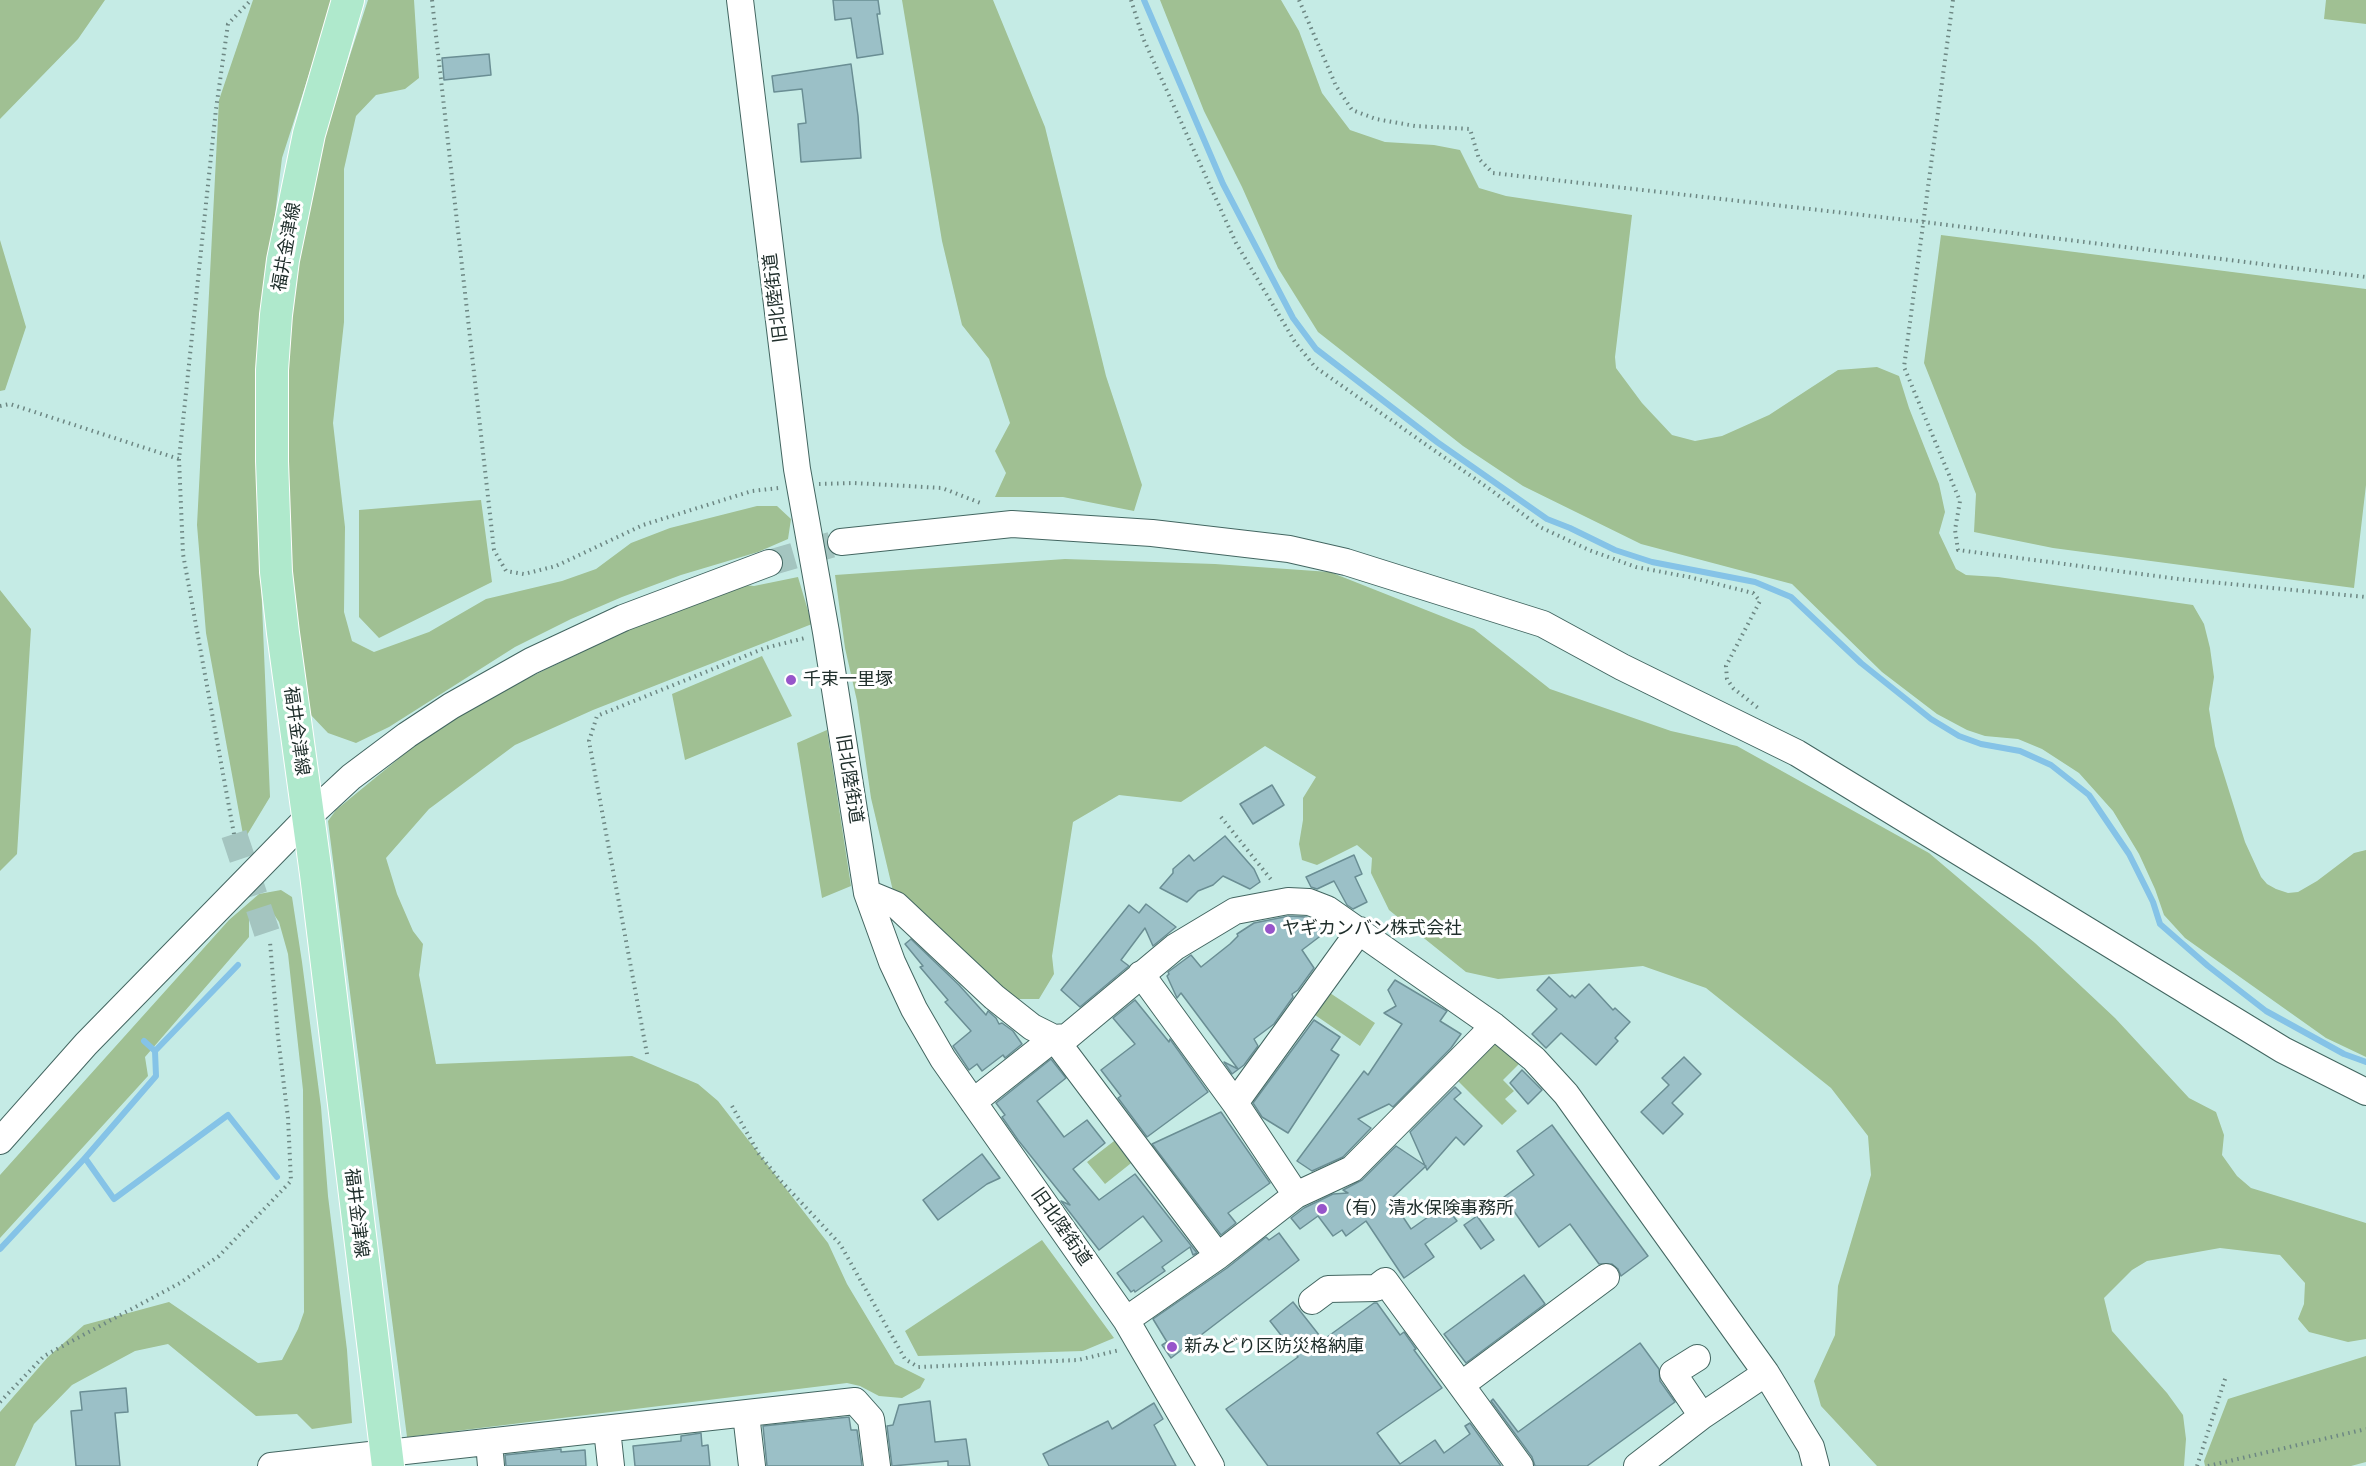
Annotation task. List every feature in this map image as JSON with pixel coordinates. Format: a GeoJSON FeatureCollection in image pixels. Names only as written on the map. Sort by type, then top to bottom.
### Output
{"type":"FeatureCollection","features":[{"type":"Feature","properties":{"kind":"main road","name":"福井金津線"},"geometry":{"type":"LineString","coordinates":[[348,0],[309,134],[282,271],[272,370],[271,417],[276,572],[387,1460]]}},
{"type":"Feature","properties":{"kind":"street","name":"旧北陸街道"},"geometry":{"type":"LineString","coordinates":[[740,0],[800,485],[826,632],[867,893],[892,962],[914,1009],[943,1059],[1133,1331],[1211,1466]]}},
{"type":"Feature","properties":{"kind":"street"},"geometry":{"type":"LineString","coordinates":[[841,542],[1012,524],[1152,533],[1289,549],[1346,562],[1543,624],[1622,667],[1797,753],[2283,1050],[2366,1092]]}},
{"type":"Feature","properties":{"kind":"street"},"geometry":{"type":"LineString","coordinates":[[0,1141],[86,1044],[308,817],[351,777],[407,735],[451,706],[531,661],[623,618],[768,563]]}},
{"type":"Feature","properties":{"kind":"street"},"geometry":{"type":"LineString","coordinates":[[867,893],[896,905],[994,997],[1032,1027],[1054,1038],[1218,1256]]}},
{"type":"Feature","properties":{"kind":"street"},"geometry":{"type":"LineString","coordinates":[[973,1102],[1054,1038],[1067,1036],[1175,947],[1235,911],[1288,901],[1309,902],[1327,909],[1494,1026],[1534,1059],[1566,1094],[1766,1373],[1811,1447],[1816,1466]]}},
{"type":"Feature","properties":{"kind":"street"},"geometry":{"type":"LineString","coordinates":[[1235,1103],[1360,930]]}},
{"type":"Feature","properties":{"kind":"street"},"geometry":{"type":"LineString","coordinates":[[1140,974],[1235,1103],[1296,1195]]}},
{"type":"Feature","properties":{"kind":"street"},"geometry":{"type":"LineString","coordinates":[[1133,1331],[1218,1256],[1296,1195],[1353,1169],[1494,1026]]}},
{"type":"Feature","properties":{"kind":"street"},"geometry":{"type":"LineString","coordinates":[[1461,1385],[1605,1277]]}},
{"type":"Feature","properties":{"kind":"street"},"geometry":{"type":"LineString","coordinates":[[1312,1301],[1328,1289],[1376,1288],[1385,1281],[1520,1466]]}},
{"type":"Feature","properties":{"kind":"street"},"geometry":{"type":"LineString","coordinates":[[1697,1358],[1673,1373],[1702,1416]]}},
{"type":"Feature","properties":{"kind":"street"},"geometry":{"type":"LineString","coordinates":[[1637,1466],[1702,1416],[1766,1373]]}},
{"type":"Feature","properties":{"kind":"street"},"geometry":{"type":"LineString","coordinates":[[271,1466],[490,1454],[607,1429],[855,1401],[871,1419],[877,1466]]}},
{"type":"Feature","properties":{"kind":"street"},"geometry":{"type":"LineString","coordinates":[[746,1414],[752,1466]]}},
{"type":"Feature","properties":{"kind":"street"},"geometry":{"type":"LineString","coordinates":[[607,1429],[611,1466]]}},
{"type":"Feature","properties":{"kind":"path"},"geometry":{"type":"LineString","coordinates":[[234,834],[183,554],[179,459],[216,109],[228,24],[251,0]]}},
{"type":"Feature","properties":{"kind":"path"},"geometry":{"type":"LineString","coordinates":[[432,0],[494,550],[506,570],[524,574],[556,566],[643,525],[753,491],[800,485],[854,483],[942,488],[987,506]]}},
{"type":"Feature","properties":{"kind":"path"},"geometry":{"type":"LineString","coordinates":[[1131,0],[1143,38],[1236,243],[1295,342],[1315,366],[1540,527],[1589,550],[1636,567],[1689,576],[1753,593],[1760,601],[1726,666],[1727,679],[1733,688],[1759,708]]}},
{"type":"Feature","properties":{"kind":"path"},"geometry":{"type":"LineString","coordinates":[[1299,0],[1336,86],[1352,110],[1386,121],[1470,129],[1479,159],[1493,173],[1924,222],[2366,277]]}},
{"type":"Feature","properties":{"kind":"path"},"geometry":{"type":"LineString","coordinates":[[1953,0],[1904,367],[1960,501],[1955,530],[1958,550],[2168,578],[2366,597]]}},
{"type":"Feature","properties":{"kind":"path"},"geometry":{"type":"LineString","coordinates":[[0,406],[10,404],[179,459]]}},
{"type":"Feature","properties":{"kind":"path"},"geometry":{"type":"LineString","coordinates":[[647,1054],[589,741],[597,716],[765,648],[826,632]]}},
{"type":"Feature","properties":{"kind":"path"},"geometry":{"type":"LineString","coordinates":[[1221,817],[1288,901]]}},
{"type":"Feature","properties":{"kind":"path"},"geometry":{"type":"LineString","coordinates":[[0,1402],[44,1356],[180,1283],[219,1256],[291,1181],[288,1118],[270,942]]}},
{"type":"Feature","properties":{"kind":"path"},"geometry":{"type":"LineString","coordinates":[[732,1106],[759,1154],[840,1244],[905,1359],[918,1366],[1078,1360],[1112,1353],[1133,1331]]}},
{"type":"Feature","properties":{"kind":"path"},"geometry":{"type":"LineString","coordinates":[[2197,1466],[2226,1376]]}},
{"type":"Feature","properties":{"kind":"path"},"geometry":{"type":"LineString","coordinates":[[2208,1466],[2366,1429]]}},
{"type":"Feature","properties":{"kind":"green space"},"geometry":{"type":"Polygon","coordinates":[[[0,0],[105,0],[78,39],[0,119],[0,0]]]}},
{"type":"Feature","properties":{"kind":"green space"},"geometry":{"type":"Polygon","coordinates":[[[253,0],[333,0],[282,158],[258,355],[259,532],[270,797],[244,840],[206,633],[197,525],[219,100],[253,0]]]}},
{"type":"Feature","properties":{"kind":"green space"},"geometry":{"type":"Polygon","coordinates":[[[368,0],[414,0],[419,78],[405,89],[376,95],[356,116],[344,169],[344,322],[333,423],[345,527],[344,612],[352,641],[374,652],[429,632],[486,599],[562,581],[596,569],[631,543],[670,528],[757,506],[777,506],[791,519],[788,539],[758,552],[681,575],[571,619],[515,647],[389,727],[356,743],[328,733],[309,713],[292,583],[284,452],[287,333],[303,223],[327,126],[368,0]]]}},
{"type":"Feature","properties":{"kind":"green space"},"geometry":{"type":"Polygon","coordinates":[[[902,0],[993,0],[1045,127],[1106,376],[1142,485],[1134,511],[1063,497],[995,497],[1006,473],[995,451],[1010,423],[989,359],[962,325],[942,241],[902,0]]]}},
{"type":"Feature","properties":{"kind":"green space"},"geometry":{"type":"Polygon","coordinates":[[[1160,0],[1281,0],[1299,31],[1322,93],[1350,130],[1385,142],[1434,145],[1460,150],[1479,188],[1506,196],[1632,215],[1615,357],[1616,368],[1642,403],[1672,435],[1695,441],[1722,436],[1769,415],[1838,370],[1877,367],[1899,376],[1939,484],[1945,512],[1939,533],[1956,569],[1966,575],[1998,577],[2193,605],[2204,624],[2210,648],[2214,677],[2209,709],[2215,746],[2245,842],[2261,877],[2276,889],[2288,893],[2298,892],[2317,881],[2354,853],[2366,850],[2366,1057],[2326,1038],[2185,938],[2164,915],[2139,854],[2113,811],[2079,773],[2042,749],[2018,739],[1985,736],[1967,730],[1937,714],[1882,672],[1792,584],[1641,544],[1523,486],[1463,446],[1318,332],[1278,268],[1242,187],[1204,111],[1160,0]]]}},
{"type":"Feature","properties":{"kind":"green space"},"geometry":{"type":"Polygon","coordinates":[[[2326,0],[2366,0],[2366,24],[2324,19],[2326,0]]]}},
{"type":"Feature","properties":{"kind":"green space"},"geometry":{"type":"Polygon","coordinates":[[[1941,235],[2366,289],[2366,485],[2354,588],[2053,548],[1974,532],[1976,494],[1924,363],[1941,235]]]}},
{"type":"Feature","properties":{"kind":"green space"},"geometry":{"type":"Polygon","coordinates":[[[0,240],[26,327],[5,390],[0,391],[0,240]]]}},
{"type":"Feature","properties":{"kind":"green space"},"geometry":{"type":"Polygon","coordinates":[[[481,500],[492,582],[379,638],[359,617],[359,510],[481,500]]]}},
{"type":"Feature","properties":{"kind":"green space"},"geometry":{"type":"Polygon","coordinates":[[[1065,559],[1215,564],[1330,572],[1474,629],[1550,689],[1671,731],[1737,746],[1929,853],[2035,943],[2115,1018],[2189,1098],[2216,1112],[2224,1135],[2222,1155],[2237,1176],[2251,1188],[2366,1223],[2366,1339],[2348,1342],[2309,1332],[2298,1319],[2304,1304],[2305,1283],[2280,1255],[2220,1248],[2147,1261],[2132,1270],[2104,1298],[2112,1331],[2167,1393],[2183,1415],[2186,1439],[2184,1466],[1877,1466],[1821,1406],[1814,1381],[1835,1335],[1838,1286],[1871,1175],[1868,1136],[1831,1088],[1706,988],[1643,966],[1498,979],[1466,972],[1389,910],[1371,873],[1372,858],[1357,845],[1317,865],[1302,860],[1299,844],[1303,820],[1303,798],[1316,777],[1265,746],[1181,802],[1119,795],[1073,822],[1052,956],[1054,974],[1039,999],[1014,999],[893,891],[871,798],[835,575],[1065,559]]]}},
{"type":"Feature","properties":{"kind":"green space"},"geometry":{"type":"Polygon","coordinates":[[[798,577],[812,624],[593,710],[515,745],[429,809],[386,858],[397,894],[413,931],[423,944],[419,975],[436,1064],[632,1056],[698,1084],[718,1101],[828,1243],[847,1284],[895,1364],[925,1379],[920,1388],[902,1398],[879,1396],[860,1386],[847,1383],[407,1437],[328,821],[336,810],[419,742],[493,695],[661,614],[734,584],[754,586],[798,577]]]}},
{"type":"Feature","properties":{"kind":"green space"},"geometry":{"type":"Polygon","coordinates":[[[0,590],[31,629],[17,854],[0,871],[0,590]]]}},
{"type":"Feature","properties":{"kind":"green space"},"geometry":{"type":"Polygon","coordinates":[[[762,656],[792,716],[685,760],[672,694],[762,656]]]}},
{"type":"Feature","properties":{"kind":"green space"},"geometry":{"type":"Polygon","coordinates":[[[827,730],[851,886],[822,898],[797,743],[827,730]]]}},
{"type":"Feature","properties":{"kind":"green space"},"geometry":{"type":"Polygon","coordinates":[[[281,890],[292,897],[302,962],[321,1107],[328,1196],[347,1350],[352,1423],[312,1429],[297,1414],[256,1416],[168,1344],[135,1351],[72,1385],[34,1424],[15,1466],[0,1466],[0,1412],[48,1357],[84,1325],[169,1302],[258,1363],[282,1360],[298,1329],[304,1312],[303,1090],[288,954],[279,922],[271,910],[267,909],[249,918],[249,937],[145,1057],[148,1076],[0,1238],[0,1175],[229,920],[259,894],[281,890]]]}},
{"type":"Feature","properties":{"kind":"green space"},"geometry":{"type":"Polygon","coordinates":[[[1330,993],[1375,1023],[1360,1046],[1315,1015],[1330,993]]]}},
{"type":"Feature","properties":{"kind":"green space"},"geometry":{"type":"Polygon","coordinates":[[[1497,1042],[1519,1064],[1503,1080],[1514,1091],[1505,1099],[1517,1111],[1502,1125],[1456,1079],[1487,1046],[1497,1042]]]}},
{"type":"Feature","properties":{"kind":"green space"},"geometry":{"type":"Polygon","coordinates":[[[1118,1138],[1135,1160],[1105,1184],[1087,1162],[1118,1138]]]}},
{"type":"Feature","properties":{"kind":"green space"},"geometry":{"type":"Polygon","coordinates":[[[1042,1240],[1114,1338],[1083,1351],[918,1356],[905,1331],[1042,1240]]]}},
{"type":"Feature","properties":{"kind":"green space"},"geometry":{"type":"Polygon","coordinates":[[[2366,1356],[2366,1462],[2351,1466],[2205,1466],[2204,1461],[2228,1399],[2366,1356]]]}},
{"type":"Feature","properties":{"kind":"building"},"geometry":{"type":"Polygon","coordinates":[[[833,0],[878,0],[880,14],[877,14],[883,54],[857,58],[851,18],[835,20],[833,0]]]}},
{"type":"Feature","properties":{"kind":"building"},"geometry":{"type":"Polygon","coordinates":[[[489,54],[491,75],[444,80],[442,58],[489,54]]]}},
{"type":"Feature","properties":{"kind":"building"},"geometry":{"type":"Polygon","coordinates":[[[851,64],[861,158],[801,162],[798,124],[806,123],[802,89],[774,92],[772,76],[851,64]]]}},
{"type":"Feature","properties":{"kind":"building"},"geometry":{"type":"Polygon","coordinates":[[[1272,785],[1284,805],[1253,824],[1240,804],[1272,785]]]}},
{"type":"Feature","properties":{"kind":"building"},"geometry":{"type":"Polygon","coordinates":[[[1225,836],[1254,869],[1260,882],[1250,889],[1223,876],[1213,885],[1198,891],[1187,902],[1160,888],[1173,873],[1173,869],[1189,855],[1194,861],[1225,836]]]}},
{"type":"Feature","properties":{"kind":"building"},"geometry":{"type":"Polygon","coordinates":[[[1354,855],[1362,874],[1355,877],[1367,902],[1353,909],[1347,905],[1334,881],[1317,889],[1311,887],[1306,877],[1354,855]]]}},
{"type":"Feature","properties":{"kind":"building"},"geometry":{"type":"Polygon","coordinates":[[[1146,904],[1176,927],[1153,946],[1145,928],[1121,960],[1129,966],[1080,1007],[1061,990],[1129,905],[1139,913],[1146,904]]]}},
{"type":"Feature","properties":{"kind":"building"},"geometry":{"type":"Polygon","coordinates":[[[1289,916],[1306,917],[1320,922],[1327,931],[1302,950],[1314,968],[1298,990],[1292,994],[1293,997],[1274,1024],[1254,1039],[1258,1046],[1244,1065],[1232,1074],[1224,1062],[1238,1069],[1181,993],[1177,998],[1167,976],[1168,972],[1191,955],[1201,967],[1230,944],[1238,936],[1237,934],[1254,923],[1289,916]]]}},
{"type":"Feature","properties":{"kind":"building"},"geometry":{"type":"Polygon","coordinates":[[[911,939],[959,985],[986,1015],[988,1011],[999,1024],[1002,1023],[1013,1031],[1022,1044],[1005,1058],[1003,1055],[982,1071],[977,1064],[969,1070],[953,1046],[971,1031],[945,1002],[948,1000],[920,967],[923,966],[905,944],[911,939]]]}},
{"type":"Feature","properties":{"kind":"building"},"geometry":{"type":"Polygon","coordinates":[[[1549,977],[1570,997],[1572,995],[1575,998],[1589,984],[1613,1010],[1615,1008],[1630,1022],[1615,1038],[1618,1041],[1596,1065],[1561,1033],[1546,1048],[1532,1034],[1557,1009],[1537,990],[1549,977]]]}},
{"type":"Feature","properties":{"kind":"building"},"geometry":{"type":"Polygon","coordinates":[[[1395,980],[1447,1011],[1440,1021],[1461,1034],[1451,1048],[1393,1107],[1389,1104],[1358,1119],[1371,1128],[1343,1157],[1312,1171],[1297,1161],[1364,1071],[1368,1075],[1402,1024],[1384,1013],[1396,1006],[1388,990],[1395,980]]]}},
{"type":"Feature","properties":{"kind":"building"},"geometry":{"type":"Polygon","coordinates":[[[1135,1000],[1169,1042],[1170,1039],[1208,1092],[1147,1137],[1118,1098],[1121,1096],[1101,1070],[1135,1044],[1113,1018],[1135,1000]]]}},
{"type":"Feature","properties":{"kind":"building"},"geometry":{"type":"Polygon","coordinates":[[[1314,1020],[1340,1037],[1331,1050],[1339,1055],[1288,1133],[1262,1117],[1253,1103],[1314,1020]]]}},
{"type":"Feature","properties":{"kind":"building"},"geometry":{"type":"Polygon","coordinates":[[[1684,1057],[1701,1074],[1672,1103],[1683,1114],[1663,1134],[1641,1112],[1669,1085],[1662,1078],[1684,1057]]]}},
{"type":"Feature","properties":{"kind":"building"},"geometry":{"type":"Polygon","coordinates":[[[1051,1059],[1066,1078],[1037,1101],[1064,1137],[1087,1120],[1105,1143],[1073,1169],[1099,1200],[1135,1174],[1197,1253],[1193,1255],[1190,1247],[1162,1267],[1165,1271],[1135,1292],[1134,1290],[1131,1292],[1117,1273],[1162,1241],[1143,1216],[1099,1250],[1061,1201],[1070,1205],[1018,1140],[1002,1117],[1005,1115],[996,1103],[1051,1059]]]}},
{"type":"Feature","properties":{"kind":"building"},"geometry":{"type":"Polygon","coordinates":[[[1522,1070],[1542,1090],[1528,1104],[1510,1083],[1522,1070]]]}},
{"type":"Feature","properties":{"kind":"building"},"geometry":{"type":"Polygon","coordinates":[[[1455,1087],[1461,1093],[1454,1099],[1482,1126],[1464,1145],[1456,1137],[1427,1170],[1410,1132],[1455,1087]]]}},
{"type":"Feature","properties":{"kind":"building"},"geometry":{"type":"Polygon","coordinates":[[[1221,1112],[1270,1183],[1228,1213],[1236,1223],[1221,1235],[1152,1144],[1221,1112]]]}},
{"type":"Feature","properties":{"kind":"building"},"geometry":{"type":"Polygon","coordinates":[[[1552,1125],[1648,1256],[1621,1276],[1612,1264],[1599,1264],[1570,1224],[1539,1247],[1504,1197],[1534,1175],[1517,1151],[1552,1125]]]}},
{"type":"Feature","properties":{"kind":"building"},"geometry":{"type":"Polygon","coordinates":[[[1396,1146],[1426,1166],[1391,1199],[1411,1229],[1445,1205],[1457,1221],[1425,1244],[1434,1257],[1404,1278],[1366,1221],[1346,1236],[1342,1230],[1333,1236],[1318,1216],[1300,1229],[1291,1218],[1304,1208],[1333,1194],[1348,1193],[1343,1190],[1362,1180],[1396,1146]]]}},
{"type":"Feature","properties":{"kind":"building"},"geometry":{"type":"Polygon","coordinates":[[[982,1154],[1000,1178],[987,1184],[938,1220],[923,1200],[982,1154]]]}},
{"type":"Feature","properties":{"kind":"building"},"geometry":{"type":"Polygon","coordinates":[[[1477,1216],[1494,1240],[1481,1249],[1464,1225],[1477,1216]]]}},
{"type":"Feature","properties":{"kind":"building"},"geometry":{"type":"Polygon","coordinates":[[[1279,1233],[1299,1260],[1171,1358],[1162,1345],[1167,1342],[1153,1319],[1227,1268],[1266,1237],[1269,1240],[1279,1233]]]}},
{"type":"Feature","properties":{"kind":"building"},"geometry":{"type":"Polygon","coordinates":[[[1524,1275],[1545,1304],[1466,1363],[1444,1334],[1524,1275]]]}},
{"type":"Feature","properties":{"kind":"building"},"geometry":{"type":"Polygon","coordinates":[[[1293,1302],[1323,1340],[1377,1303],[1400,1335],[1404,1332],[1416,1349],[1414,1350],[1442,1388],[1377,1433],[1400,1464],[1435,1440],[1444,1453],[1470,1434],[1465,1426],[1470,1423],[1501,1466],[1268,1466],[1226,1409],[1298,1357],[1270,1321],[1293,1302]]]}},
{"type":"Feature","properties":{"kind":"building"},"geometry":{"type":"Polygon","coordinates":[[[1640,1343],[1659,1369],[1660,1381],[1675,1402],[1587,1466],[1535,1466],[1532,1457],[1491,1401],[1493,1399],[1518,1432],[1640,1343]]]}},
{"type":"Feature","properties":{"kind":"building"},"geometry":{"type":"Polygon","coordinates":[[[126,1388],[128,1412],[115,1413],[120,1466],[76,1466],[71,1411],[82,1410],[80,1392],[126,1388]]]}},
{"type":"Feature","properties":{"kind":"building"},"geometry":{"type":"Polygon","coordinates":[[[930,1401],[935,1442],[966,1439],[970,1466],[948,1466],[948,1461],[892,1466],[887,1426],[893,1425],[899,1405],[930,1401]]]}},
{"type":"Feature","properties":{"kind":"building"},"geometry":{"type":"Polygon","coordinates":[[[1154,1403],[1163,1419],[1154,1425],[1176,1466],[1049,1466],[1043,1454],[1108,1421],[1112,1429],[1154,1403]]]}},
{"type":"Feature","properties":{"kind":"building"},"geometry":{"type":"Polygon","coordinates":[[[849,1417],[851,1430],[857,1430],[862,1466],[767,1466],[763,1426],[849,1417]]]}},
{"type":"Feature","properties":{"kind":"building"},"geometry":{"type":"Polygon","coordinates":[[[701,1433],[702,1446],[708,1445],[710,1466],[635,1466],[633,1446],[681,1441],[681,1436],[701,1433]]]}},
{"type":"Feature","properties":{"kind":"building"},"geometry":{"type":"Polygon","coordinates":[[[561,1449],[561,1452],[585,1450],[586,1466],[506,1466],[505,1455],[561,1449]]]}},
{"type":"Feature","properties":{"kind":"waterway"},"geometry":{"type":"LineString","coordinates":[[1144,0],[1223,184],[1293,318],[1316,349],[1437,442],[1547,519],[1615,550],[1652,562],[1755,582],[1791,597],[1861,663],[1931,719],[1959,736],[1981,744],[2020,751],[2051,765],[2089,795],[2129,854],[2153,902],[2160,924],[2208,966],[2266,1011],[2344,1054],[2366,1062]]}},
{"type":"Feature","properties":{"kind":"waterway"},"geometry":{"type":"LineString","coordinates":[[0,1249],[85,1158],[156,1076],[155,1051],[238,965]]}},
{"type":"Feature","properties":{"kind":"waterway"},"geometry":{"type":"LineString","coordinates":[[144,1041],[155,1051]]}},
{"type":"Feature","properties":{"kind":"waterway"},"geometry":{"type":"LineString","coordinates":[[85,1158],[114,1199],[228,1115],[277,1177]]}},
{"type":"Feature","properties":{"kind":"tunnel"},"geometry":{"type":"LineString","coordinates":[[769,563],[841,542]]}},
{"type":"Feature","properties":{"kind":"tunnel"},"geometry":{"type":"LineString","coordinates":[[234,834],[270,942]]}},
{"type":"Feature","properties":{"kind":"place","name":"千束一里塚"},"geometry":{"type":"Point","coordinates":[791,680]}},
{"type":"Feature","properties":{"kind":"place","name":"ヤギカンバン株式会社"},"geometry":{"type":"Point","coordinates":[1270,929]}},
{"type":"Feature","properties":{"kind":"place","name":"（有）清水保険事務所"},"geometry":{"type":"Point","coordinates":[1322,1209]}},
{"type":"Feature","properties":{"kind":"place","name":"新みどり区防災格納庫"},"geometry":{"type":"Point","coordinates":[1172,1347]}}]}
